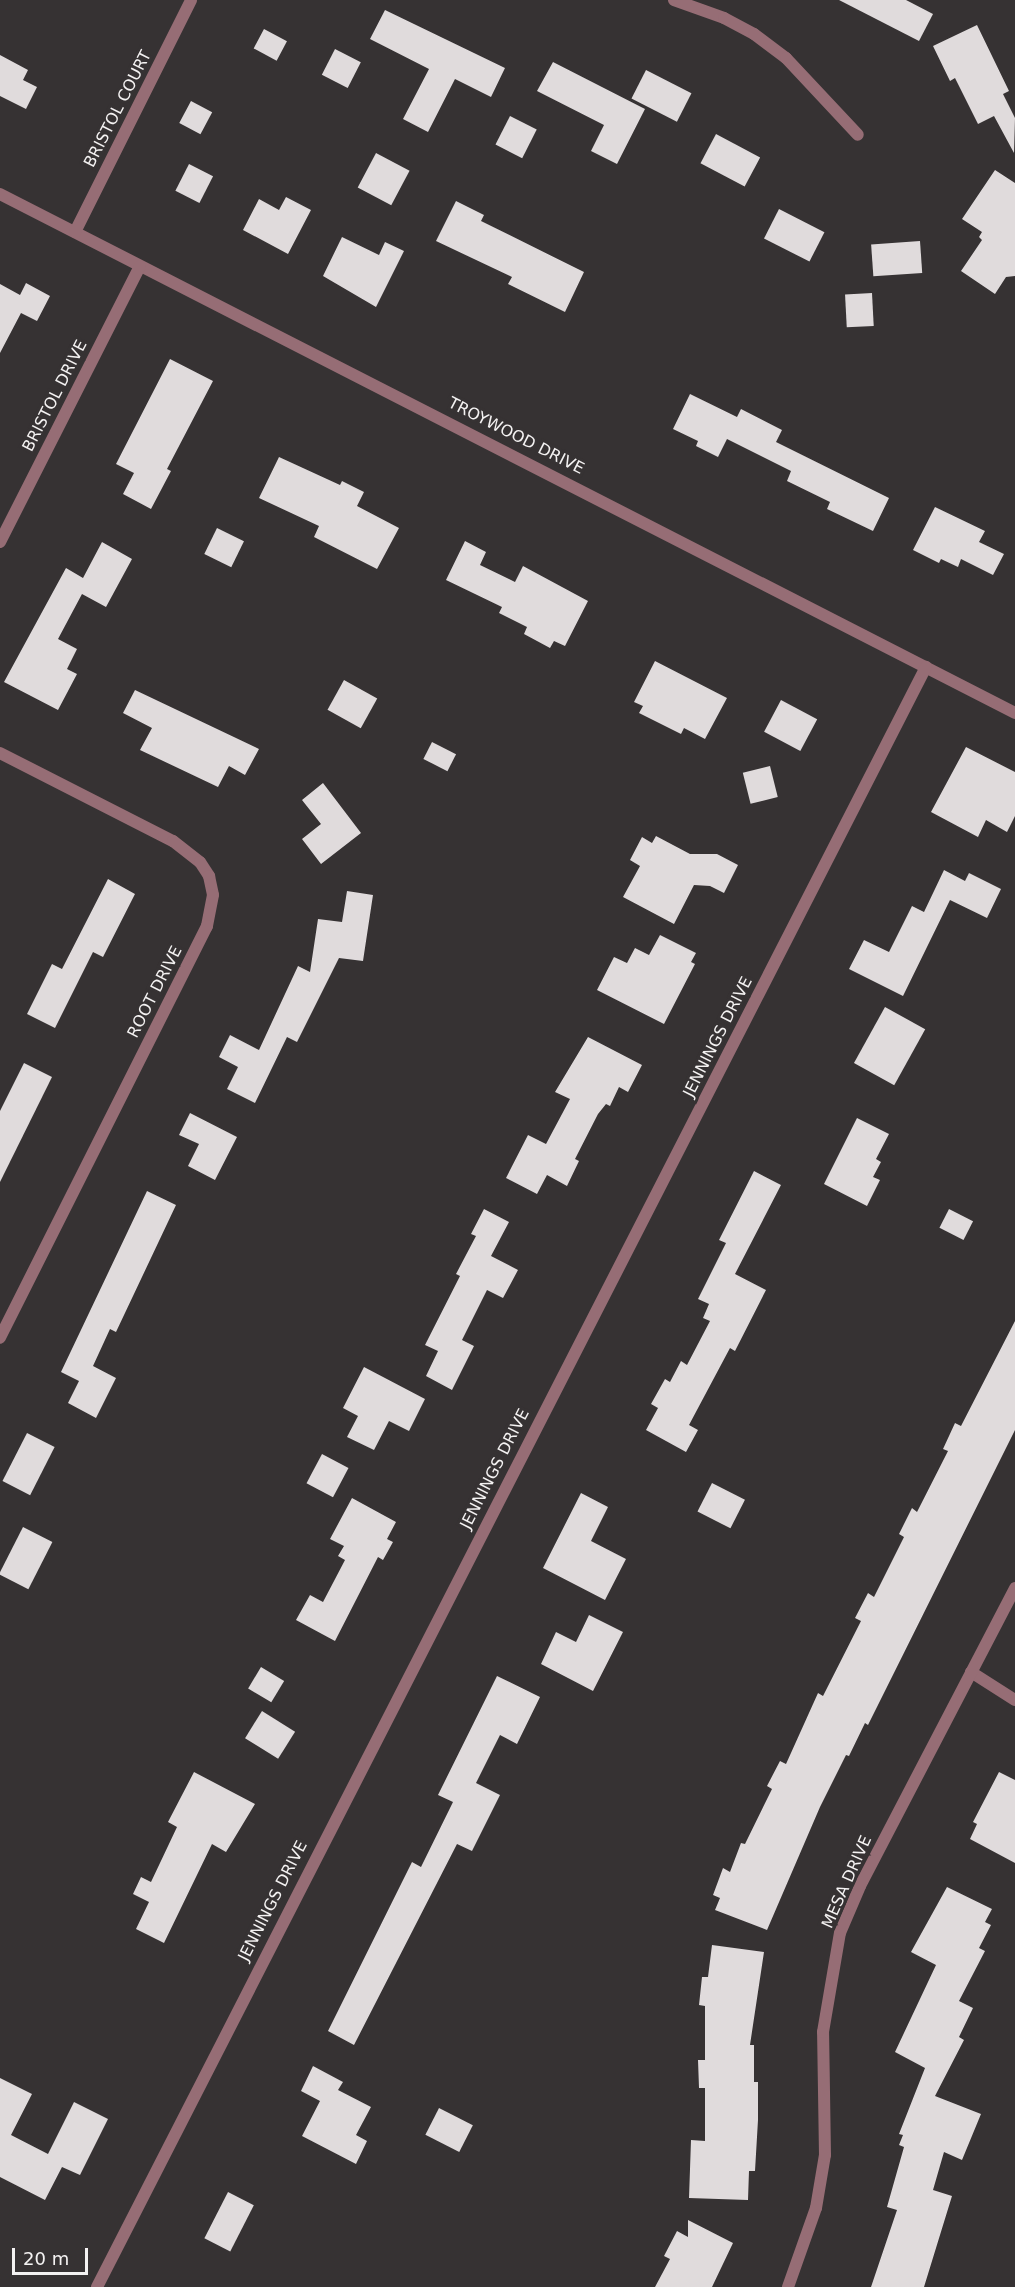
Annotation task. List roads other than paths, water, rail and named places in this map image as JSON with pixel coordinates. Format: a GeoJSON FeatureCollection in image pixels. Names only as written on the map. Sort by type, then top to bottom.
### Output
{"type":"FeatureCollection","features":[{"type":"Feature","properties":{"kind":"street","name":"BRISTOL COURT"},"geometry":{"type":"LineString","coordinates":[[75,232],[191,0]]}},
{"type":"Feature","properties":{"kind":"street"},"geometry":{"type":"LineString","coordinates":[[674,0],[724,18],[754,34],[786,58],[858,135]]}},
{"type":"Feature","properties":{"kind":"street","name":"TROYWOOD DRIVE"},"geometry":{"type":"LineString","coordinates":[[0,194],[415,403],[1015,713]]}},
{"type":"Feature","properties":{"kind":"street","name":"BRISTOL DRIVE"},"geometry":{"type":"LineString","coordinates":[[0,542],[140,266]]}},
{"type":"Feature","properties":{"kind":"street","name":"JENNINGS DRIVE"},"geometry":{"type":"LineString","coordinates":[[97,2287],[926,667]]}},
{"type":"Feature","properties":{"kind":"street","name":"ROOT DRIVE"},"geometry":{"type":"LineString","coordinates":[[0,753],[173,841],[200,862],[209,876],[213,895],[207,926],[0,1338]]}},
{"type":"Feature","properties":{"kind":"street","name":"MESA DRIVE"},"geometry":{"type":"LineString","coordinates":[[788,2287],[816,2208],[825,2156],[823,2032],[840,1933],[860,1886],[1015,1588]]}},
{"type":"Feature","properties":{"kind":"street"},"geometry":{"type":"LineString","coordinates":[[971,1672],[1015,1700]]}}]}
